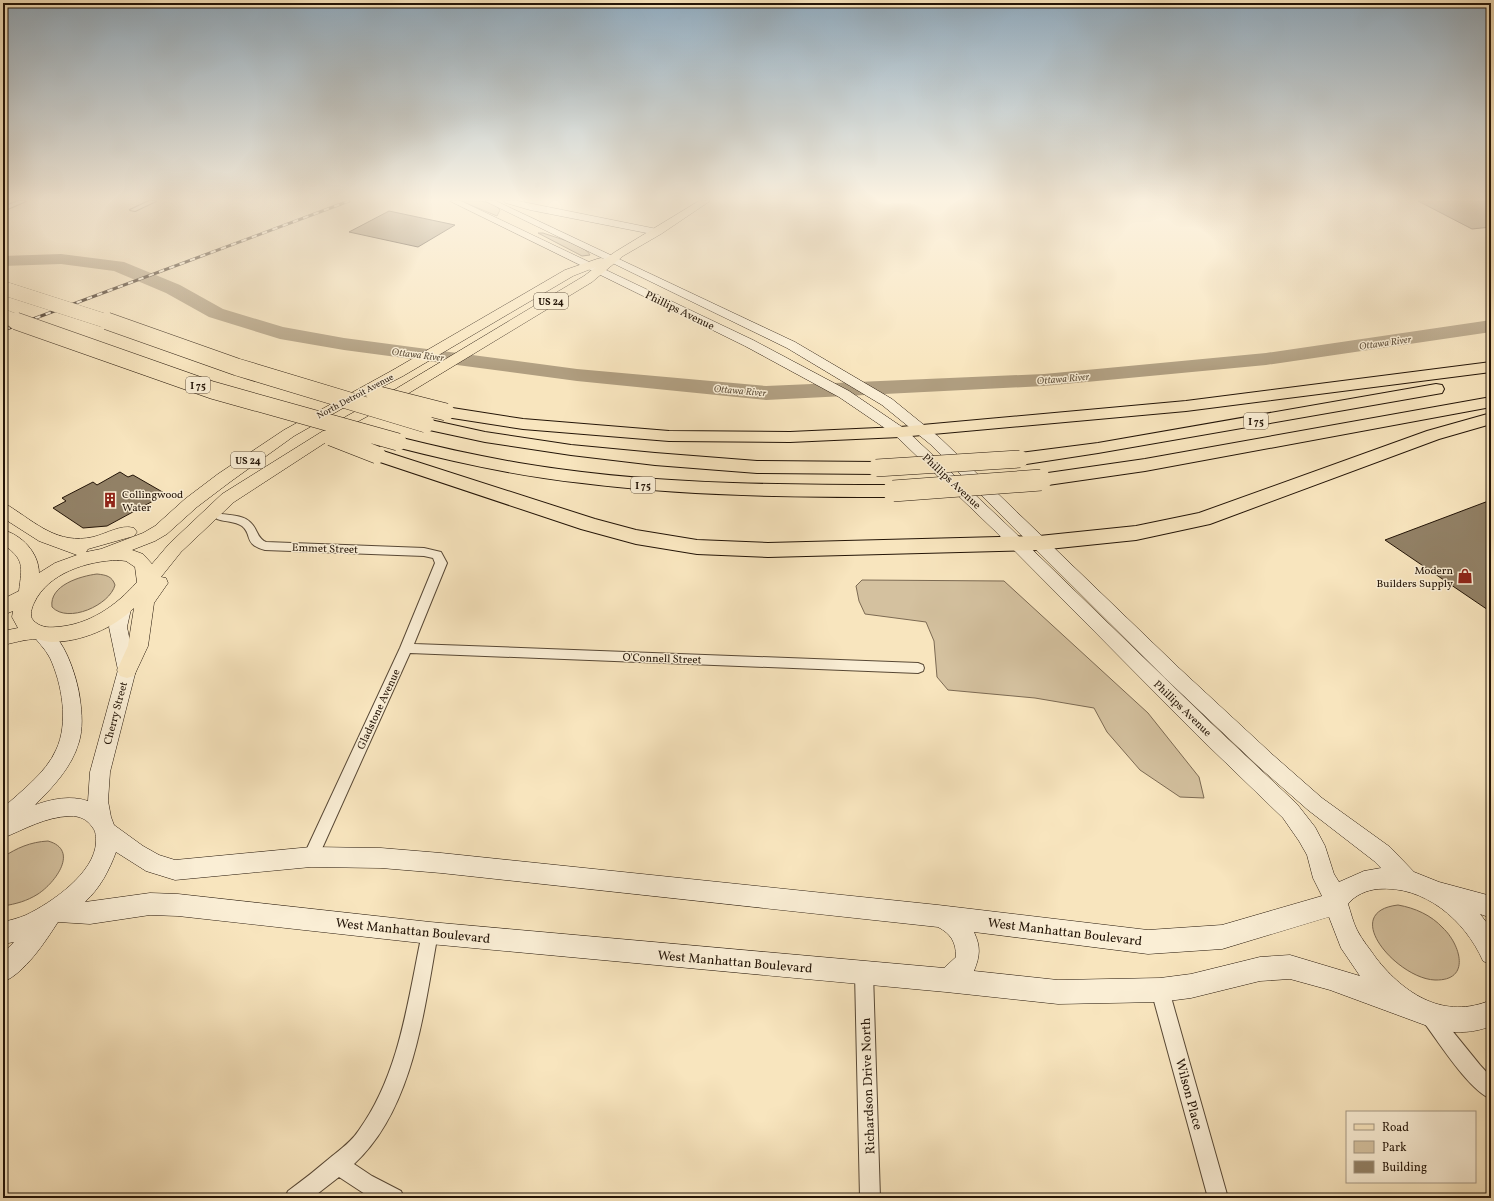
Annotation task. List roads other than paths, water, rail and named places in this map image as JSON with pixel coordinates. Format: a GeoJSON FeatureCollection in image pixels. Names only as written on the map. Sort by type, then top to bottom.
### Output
{"type":"FeatureCollection","features":[{"type":"Feature","properties":{"kind":"highway","name":"I 75"},"geometry":{"type":"LineString","coordinates":[[3,288],[99,318],[237,367],[426,424],[485,437],[571,450],[655,459],[757,467],[876,468],[1020,459],[1098,448],[1491,380]]}},
{"type":"Feature","properties":{"kind":"highway","name":"I 75"},"geometry":{"type":"LineString","coordinates":[[3,316],[212,390],[398,442],[489,465],[639,485],[729,490],[893,491],[1041,480],[1145,465],[1491,402]]}},
{"type":"Feature","properties":{"kind":"highway"},"geometry":{"type":"LineString","coordinates":[[99,318],[249,358],[351,388],[446,412],[523,424],[669,436],[790,436],[900,432],[929,436],[1491,368]]}},
{"type":"Feature","properties":{"kind":"highway"},"geometry":{"type":"LineString","coordinates":[[212,390],[377,455],[588,524],[636,537],[697,547],[768,550],[1039,543],[1136,533],[1204,519],[1433,435],[1491,418]]}},
{"type":"Feature","properties":{"kind":"main road","name":"Phillips Avenue"},"geometry":{"type":"LineString","coordinates":[[571,257],[749,343],[844,394],[900,432],[1000,526],[1015,543],[1204,729],[1290,811],[1307,834],[1317,853],[1324,878],[1337,902],[1352,943],[1365,963],[1384,985],[1418,1010]]}},
{"type":"Feature","properties":{"kind":"main road","name":"Phillips Avenue"},"geometry":{"type":"LineString","coordinates":[[613,257],[791,345],[837,371],[901,412],[929,436],[1172,673],[1266,761],[1315,804],[1382,854],[1407,880]]}},
{"type":"Feature","properties":{"kind":"main road","name":"North Detroit Avenue"},"geometry":{"type":"LineString","coordinates":[[100,555],[149,537],[161,530],[191,503],[238,467],[288,433],[398,373],[569,273],[594,268],[613,257]]}},
{"type":"Feature","properties":{"kind":"main road","name":"North Detroit Avenue"},"geometry":{"type":"LineString","coordinates":[[146,583],[175,549],[210,513],[228,498],[352,419],[588,279],[594,268]]}},
{"type":"Feature","properties":{"kind":"main road"},"geometry":{"type":"LineString","coordinates":[[127,670],[138,646],[145,602],[159,584],[255,481]]}},
{"type":"Feature","properties":{"kind":"main road"},"geometry":{"type":"LineString","coordinates":[[67,546],[93,543],[111,538],[156,520],[191,503]]}},
{"type":"Feature","properties":{"kind":"main road"},"geometry":{"type":"LineString","coordinates":[[3,510],[45,537],[67,546],[100,555],[117,554],[129,556],[139,560],[145,566],[148,574],[146,583]]}},
{"type":"Feature","properties":{"kind":"main road"},"geometry":{"type":"LineString","coordinates":[[3,536],[21,548],[30,559],[31,572],[26,594],[18,610],[18,617],[25,626],[39,632],[52,646],[62,666],[69,686],[71,711],[71,734],[65,752],[59,763],[32,794],[3,820]]}},
{"type":"Feature","properties":{"kind":"main road","name":"US 24"},"geometry":{"type":"LineString","coordinates":[[3,608],[26,594],[46,575],[74,562],[100,555]]}},
{"type":"Feature","properties":{"kind":"main road","name":"US 24"},"geometry":{"type":"LineString","coordinates":[[3,638],[39,632],[56,634],[93,626],[111,618],[122,610],[146,583]]}},
{"type":"Feature","properties":{"kind":"main road","name":"Cherry Street"},"geometry":{"type":"LineString","coordinates":[[53,913],[79,892],[96,871],[106,850],[98,801],[100,772],[127,670],[118,627],[122,610]]}},
{"type":"Feature","properties":{"kind":"main road","name":"West Manhattan Boulevard"},"geometry":{"type":"LineString","coordinates":[[3,828],[38,811],[58,807],[75,807],[89,811],[135,853],[154,864],[175,870],[218,868],[311,857],[381,858],[441,863],[938,916],[1148,942],[1222,937],[1296,916],[1337,902]]}},
{"type":"Feature","properties":{"kind":"main road"},"geometry":{"type":"LineString","coordinates":[[1337,902],[1348,889],[1362,882],[1382,878],[1407,880],[1434,891],[1475,901],[1491,907]]}},
{"type":"Feature","properties":{"kind":"main road"},"geometry":{"type":"LineString","coordinates":[[1434,891],[1458,909],[1479,930],[1491,953]]}},
{"type":"Feature","properties":{"kind":"main road","name":"West Manhattan Boulevard"},"geometry":{"type":"LineString","coordinates":[[53,913],[90,913],[150,904],[178,905],[430,932],[864,974],[946,980],[1058,992],[1160,990],[1191,986],[1260,969],[1290,967],[1330,978],[1448,1020],[1467,1020],[1485,1017],[1491,1014]]}},
{"type":"Feature","properties":{"kind":"main road"},"geometry":{"type":"LineString","coordinates":[[3,933],[29,925],[53,913]]}},
{"type":"Feature","properties":{"kind":"main road"},"geometry":{"type":"LineString","coordinates":[[3,970],[31,941],[53,913]]}},
{"type":"Feature","properties":{"kind":"main road"},"geometry":{"type":"LineString","coordinates":[[938,916],[949,920],[958,928],[965,937],[968,948],[968,959],[964,969],[956,976],[946,980]]}},
{"type":"Feature","properties":{"kind":"street","name":"Emmet Street"},"geometry":{"type":"LineString","coordinates":[[222,517],[244,522],[248,525],[257,544],[265,546],[424,552],[437,556],[440,559]]}},
{"type":"Feature","properties":{"kind":"street","name":"Gladstone Avenue"},"geometry":{"type":"LineString","coordinates":[[311,857],[406,648],[440,569],[440,559]]}},
{"type":"Feature","properties":{"kind":"street","name":"O'Connell Street"},"geometry":{"type":"LineString","coordinates":[[406,648],[918,668]]}},
{"type":"Feature","properties":{"kind":"street"},"geometry":{"type":"LineString","coordinates":[[295,1198],[320,1180],[365,1138],[384,1108],[410,1031],[430,932]]}},
{"type":"Feature","properties":{"kind":"street","name":"Richardson Drive North"},"geometry":{"type":"LineString","coordinates":[[864,974],[870,1198]]}},
{"type":"Feature","properties":{"kind":"street","name":"Wilson Place"},"geometry":{"type":"LineString","coordinates":[[1160,990],[1218,1198]]}},
{"type":"Feature","properties":{"kind":"street"},"geometry":{"type":"LineString","coordinates":[[1418,1010],[1491,1090]]}},
{"type":"Feature","properties":{"kind":"street"},"geometry":{"type":"LineString","coordinates":[[338,1164],[353,1177],[375,1190],[394,1198]]}},
{"type":"Feature","properties":{"kind":"waterway","name":"Ottawa River"},"geometry":{"type":"LineString","coordinates":[[3,261],[61,259],[118,266],[173,289],[216,313],[280,333],[344,344],[577,375],[766,393],[1044,380],[1266,359],[1491,326]]}},
{"type":"Feature","properties":{"kind":"railway"},"geometry":{"type":"LineString","coordinates":[[25,322],[199,257]]}},
{"type":"Feature","properties":{"kind":"railway"},"geometry":{"type":"LineString","coordinates":[[3,330],[28,321]]}},
{"type":"Feature","properties":{"kind":"place","name":"Collingwood Water"},"geometry":{"type":"Point","coordinates":[110,500]}},
{"type":"Feature","properties":{"kind":"place","name":"Modern Builders Supply"},"geometry":{"type":"Point","coordinates":[1465,576]}}]}
